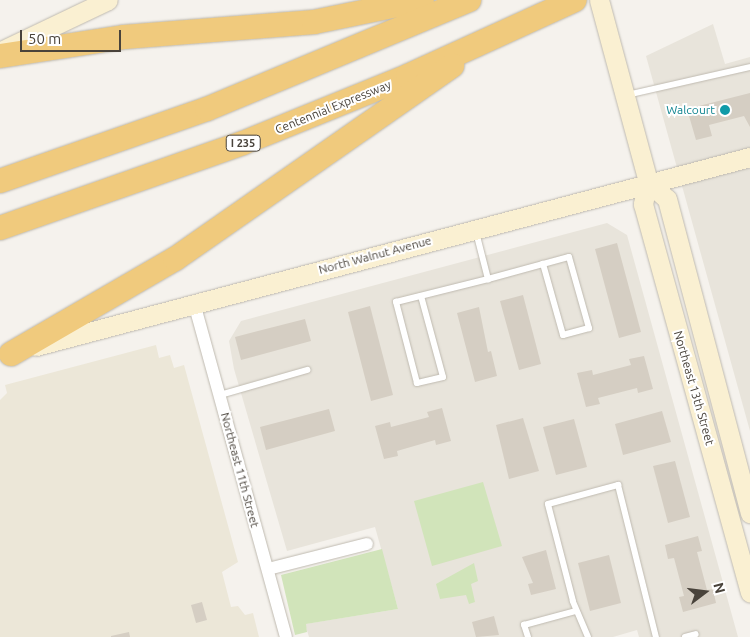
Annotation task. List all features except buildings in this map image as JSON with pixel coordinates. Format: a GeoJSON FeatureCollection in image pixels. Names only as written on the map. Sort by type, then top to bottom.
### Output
{"type":"FeatureCollection","features":[{"type":"Feature","properties":{"kind":"highway"},"geometry":{"type":"LineString","coordinates":[[0,56],[124,37],[314,22],[422,0]]}},
{"type":"Feature","properties":{"kind":"highway"},"geometry":{"type":"LineString","coordinates":[[0,181],[207,109],[469,0]]}},
{"type":"Feature","properties":{"kind":"highway","name":"Centennial Expressway"},"geometry":{"type":"LineString","coordinates":[[0,228],[243,143],[481,44],[575,0]]}},
{"type":"Feature","properties":{"kind":"highway"},"geometry":{"type":"LineString","coordinates":[[5,355],[175,259],[415,94],[481,44]]}},
{"type":"Feature","properties":{"kind":"main road"},"geometry":{"type":"LineString","coordinates":[[0,51],[108,0]]}},
{"type":"Feature","properties":{"kind":"main road","name":"Northeast 13th Street"},"geometry":{"type":"LineString","coordinates":[[599,0],[648,182],[642,204],[750,593]]}},
{"type":"Feature","properties":{"kind":"main road","name":"North Walnut Avenue"},"geometry":{"type":"LineString","coordinates":[[5,355],[648,182],[750,157]]}},
{"type":"Feature","properties":{"kind":"main road","name":"Northeast 13th Street"},"geometry":{"type":"LineString","coordinates":[[648,182],[667,199],[750,514]]}},
{"type":"Feature","properties":{"kind":"main road"},"geometry":{"type":"LineString","coordinates":[[712,452],[732,447]]}},
{"type":"Feature","properties":{"kind":"street","name":"Northeast 11th Street"},"geometry":{"type":"LineString","coordinates":[[194,303],[286,637]]}},
{"type":"Feature","properties":{"kind":"street"},"geometry":{"type":"LineString","coordinates":[[268,569],[366,544]]}},
{"type":"Feature","properties":{"kind":"lane"},"geometry":{"type":"LineString","coordinates":[[624,95],[750,67]]}},
{"type":"Feature","properties":{"kind":"lane"},"geometry":{"type":"LineString","coordinates":[[475,229],[488,279]]}},
{"type":"Feature","properties":{"kind":"lane"},"geometry":{"type":"LineString","coordinates":[[421,296],[443,377],[417,383],[396,302],[569,257],[589,328],[563,335],[543,264]]}},
{"type":"Feature","properties":{"kind":"lane"},"geometry":{"type":"LineString","coordinates":[[220,395],[307,370]]}},
{"type":"Feature","properties":{"kind":"lane"},"geometry":{"type":"LineString","coordinates":[[588,637],[576,611],[548,504],[618,485],[656,637]]}},
{"type":"Feature","properties":{"kind":"lane"},"geometry":{"type":"LineString","coordinates":[[528,637],[524,625],[576,611]]}},
{"type":"Feature","properties":{"kind":"lane"},"geometry":{"type":"LineString","coordinates":[[685,637],[696,634]]}},
{"type":"Feature","properties":{"kind":"shaded area"},"geometry":{"type":"Polygon","coordinates":[[[713,24],[725,64],[750,57],[750,431],[646,56],[713,24]]]}},
{"type":"Feature","properties":{"kind":"shaded area"},"geometry":{"type":"Polygon","coordinates":[[[607,223],[627,235],[738,637],[639,637],[637,630],[613,637],[309,637],[305,624],[398,609],[375,527],[287,551],[234,369],[229,341],[241,321],[607,223]]]}},
{"type":"Feature","properties":{"kind":"shaded area"},"geometry":{"type":"Polygon","coordinates":[[[156,345],[159,358],[170,355],[174,368],[184,365],[238,562],[222,572],[231,607],[238,606],[245,615],[253,613],[259,637],[0,637],[0,400],[7,393],[5,385],[156,345]]]}},
{"type":"Feature","properties":{"kind":"green space"},"geometry":{"type":"Polygon","coordinates":[[[483,482],[502,546],[432,566],[414,501],[483,482]]]}},
{"type":"Feature","properties":{"kind":"green space"},"geometry":{"type":"Polygon","coordinates":[[[382,549],[398,609],[306,624],[307,632],[295,635],[281,575],[382,549]]]}},
{"type":"Feature","properties":{"kind":"green space"},"geometry":{"type":"Polygon","coordinates":[[[474,563],[478,581],[471,584],[475,602],[469,604],[466,595],[440,599],[436,584],[474,563]]]}},
{"type":"Feature","properties":{"kind":"place","name":"Walcourt"},"geometry":{"type":"Point","coordinates":[725,110]}}]}
